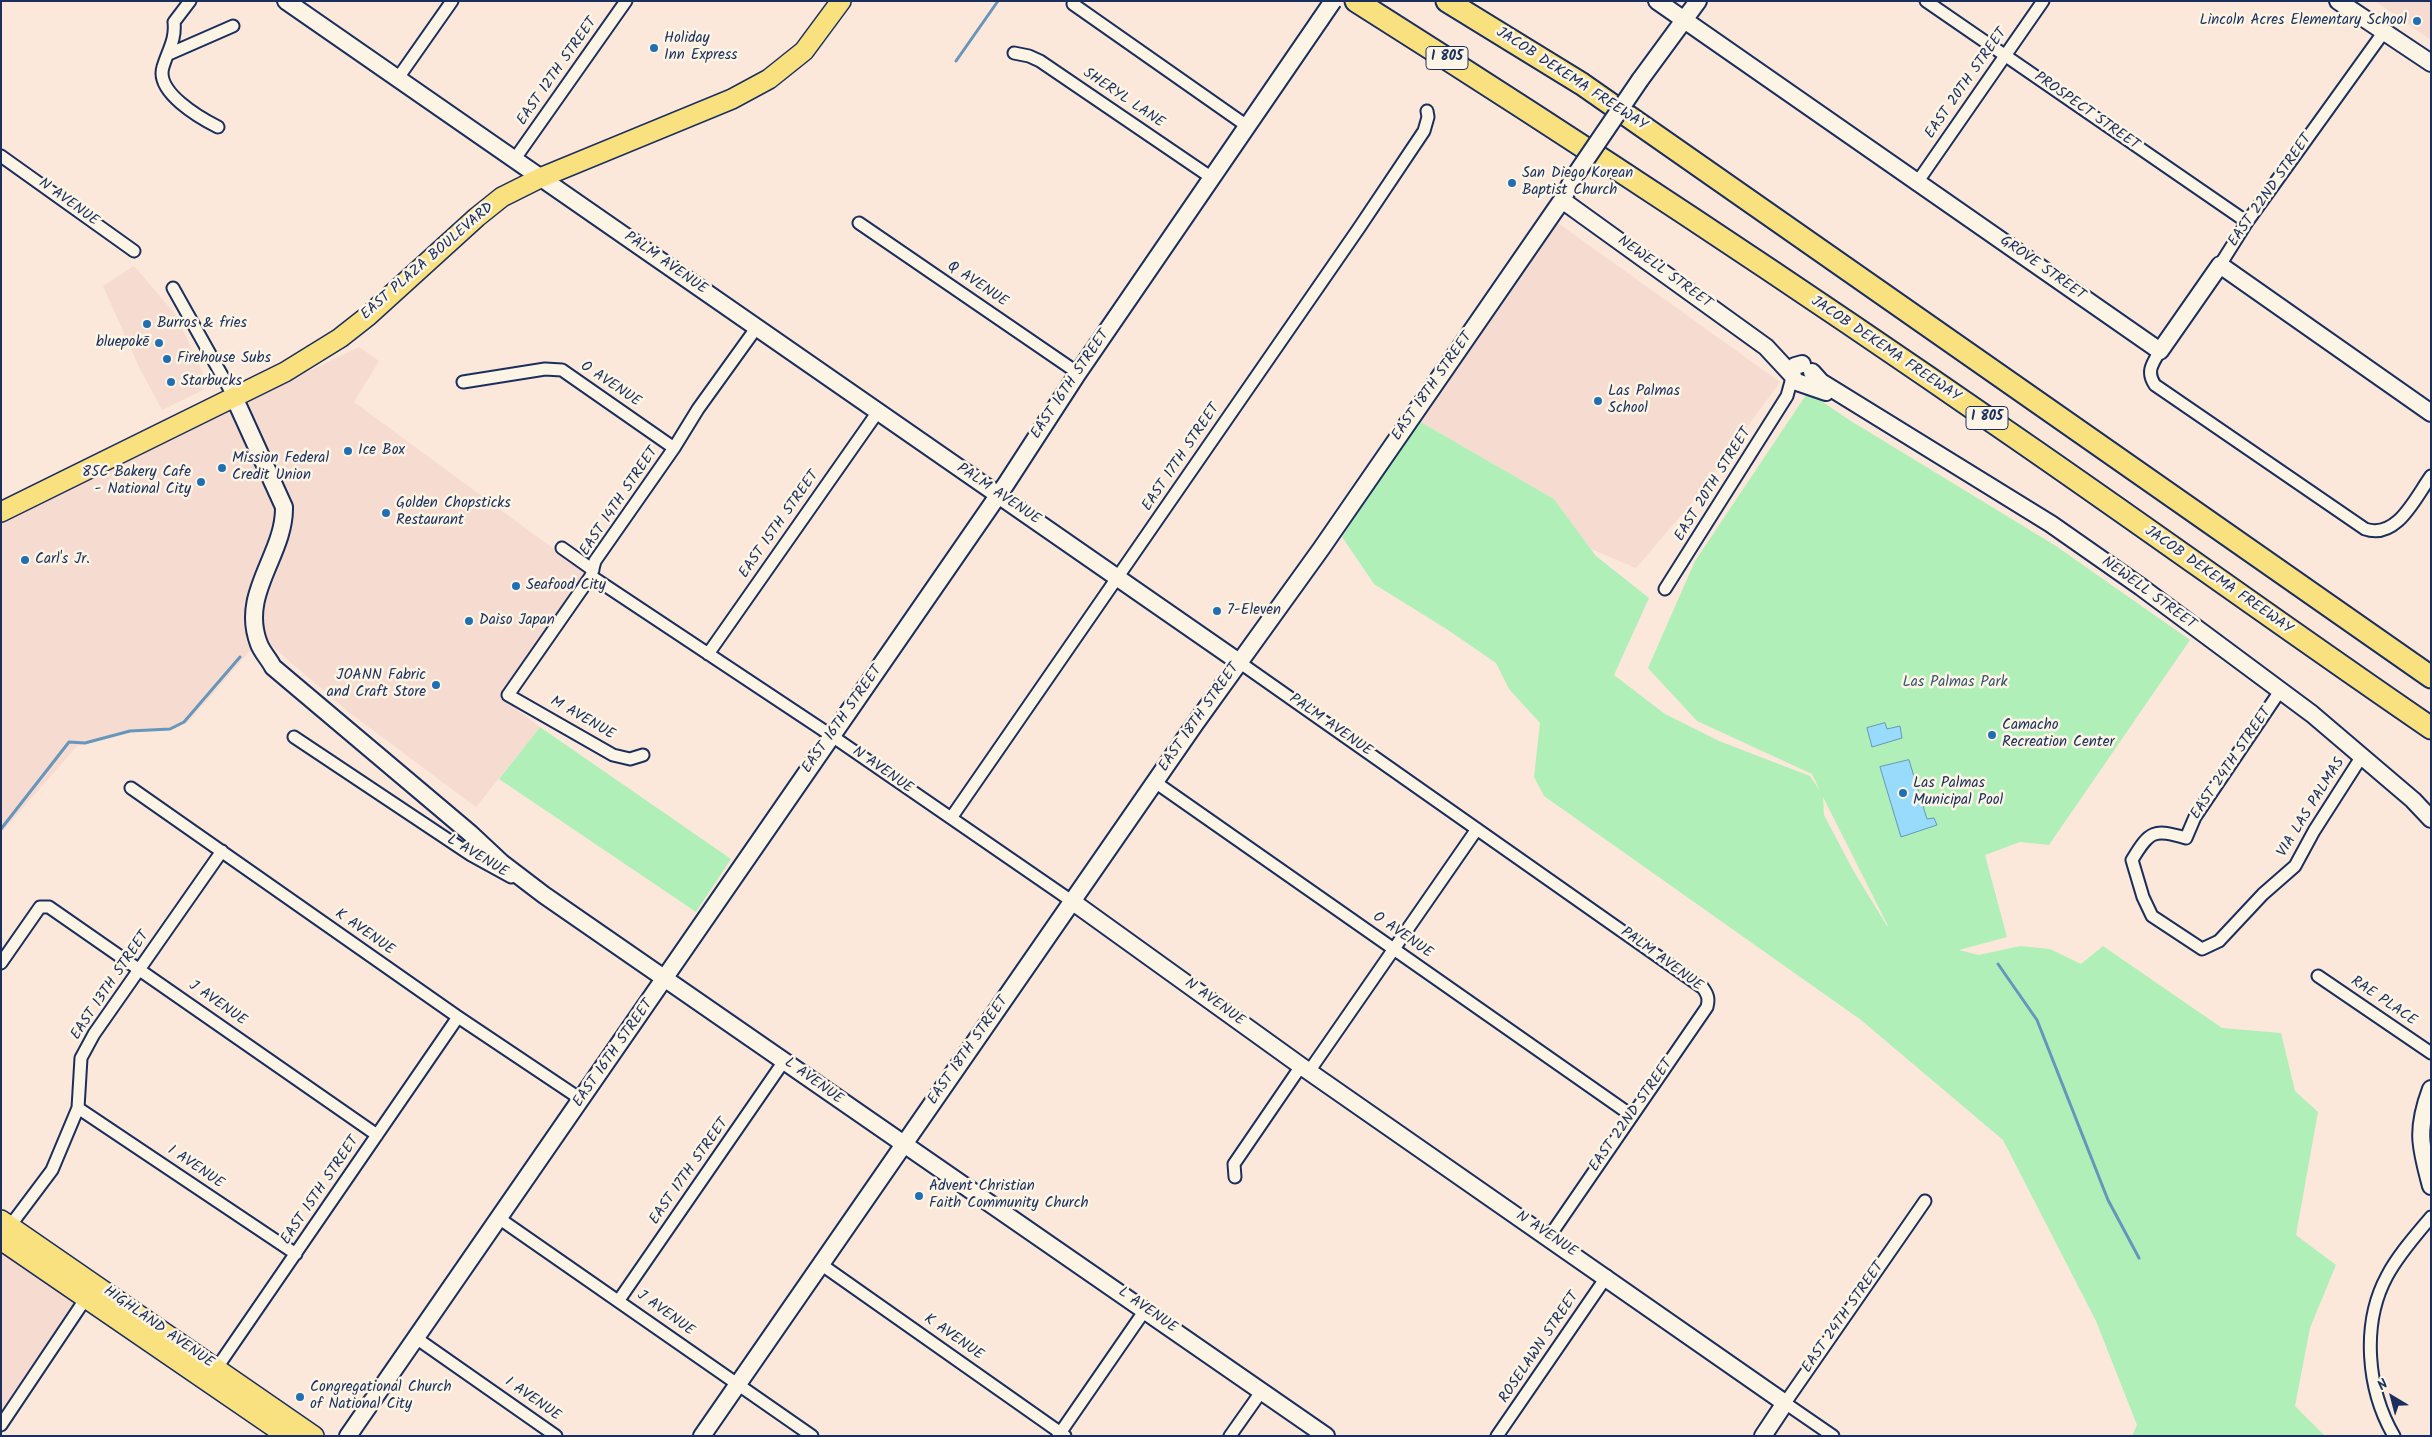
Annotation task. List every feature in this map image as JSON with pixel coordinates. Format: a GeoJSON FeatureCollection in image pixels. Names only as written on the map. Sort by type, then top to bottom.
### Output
{"type":"FeatureCollection","features":[{"type":"Feature","properties":{"kind":"highway"},"geometry":{"type":"LineString","coordinates":[[1331,1],[1464,78],[1537,116]]}},
{"type":"Feature","properties":{"kind":"highway","name":"JACOB DEKEMA FREEWAY"},"geometry":{"type":"LineString","coordinates":[[1356,1],[1537,116],[2008,432],[2313,648],[2431,728]]}},
{"type":"Feature","properties":{"kind":"highway","name":"JACOB DEKEMA FREEWAY"},"geometry":{"type":"LineString","coordinates":[[1447,1],[1582,84],[2431,677]]}},
{"type":"Feature","properties":{"kind":"highway"},"geometry":{"type":"LineString","coordinates":[[1474,1],[1582,84]]}},
{"type":"Feature","properties":{"kind":"main road","name":"EAST PLAZA BOULEVARD"},"geometry":{"type":"LineString","coordinates":[[1,512],[285,372],[340,338],[374,311],[477,217],[502,197],[540,178],[732,99],[769,79],[804,51],[841,1]]}},
{"type":"Feature","properties":{"kind":"main road","name":"HIGHLAND AVENUE"},"geometry":{"type":"LineString","coordinates":[[4,1229],[86,1298],[314,1436]]}},
{"type":"Feature","properties":{"kind":"main road","name":"HIGHLAND AVENUE"},"geometry":{"type":"LineString","coordinates":[[4,1229],[115,1298],[287,1436]]}},
{"type":"Feature","properties":{"kind":"main road"},"geometry":{"type":"LineString","coordinates":[[86,1298],[94,1294],[106,1301],[115,1298]]}},
{"type":"Feature","properties":{"kind":"street"},"geometry":{"type":"LineString","coordinates":[[190,1],[174,22],[176,35],[162,70],[170,92],[204,120],[218,127]]}},
{"type":"Feature","properties":{"kind":"street","name":"PALM AVENUE"},"geometry":{"type":"LineString","coordinates":[[286,1],[757,327],[877,413],[1239,662],[1707,993]]}},
{"type":"Feature","properties":{"kind":"street"},"geometry":{"type":"LineString","coordinates":[[398,78],[452,1]]}},
{"type":"Feature","properties":{"kind":"street","name":"EAST 12TH STREET"},"geometry":{"type":"LineString","coordinates":[[514,160],[626,1]]}},
{"type":"Feature","properties":{"kind":"street","name":"EAST 16TH STREET"},"geometry":{"type":"LineString","coordinates":[[348,1436],[500,1219],[998,495],[1078,372],[1320,20],[1331,1]]}},
{"type":"Feature","properties":{"kind":"street","name":"GROVE STREET"},"geometry":{"type":"LineString","coordinates":[[1657,1],[1916,184],[2160,351]]}},
{"type":"Feature","properties":{"kind":"street","name":"EAST 18TH STREET"},"geometry":{"type":"LineString","coordinates":[[702,1436],[1155,782],[1324,544],[1562,200],[1574,177],[1640,80],[1698,1]]}},
{"type":"Feature","properties":{"kind":"street","name":"PROSPECT STREET"},"geometry":{"type":"LineString","coordinates":[[1926,1],[2247,222]]}},
{"type":"Feature","properties":{"kind":"street","name":"EAST 20TH STREET"},"geometry":{"type":"LineString","coordinates":[[1916,184],[2043,1]]}},
{"type":"Feature","properties":{"kind":"street"},"geometry":{"type":"LineString","coordinates":[[2338,1],[2383,33],[2431,63]]}},
{"type":"Feature","properties":{"kind":"street"},"geometry":{"type":"LineString","coordinates":[[1073,4],[1247,126]]}},
{"type":"Feature","properties":{"kind":"street"},"geometry":{"type":"LineString","coordinates":[[169,54],[233,26]]}},
{"type":"Feature","properties":{"kind":"street","name":"EAST 22ND STREET"},"geometry":{"type":"LineString","coordinates":[[2160,351],[2220,265],[2247,222],[2383,33]]}},
{"type":"Feature","properties":{"kind":"street","name":"SHERYL LANE"},"geometry":{"type":"LineString","coordinates":[[1014,53],[1040,61],[1212,178]]}},
{"type":"Feature","properties":{"kind":"street","name":"EAST 17TH STREET"},"geometry":{"type":"LineString","coordinates":[[951,818],[1359,228],[1424,131],[1427,111]]}},
{"type":"Feature","properties":{"kind":"street","name":"N AVENUE"},"geometry":{"type":"LineString","coordinates":[[1,156],[134,251]]}},
{"type":"Feature","properties":{"kind":"street","name":"NEWELL STREET"},"geometry":{"type":"LineString","coordinates":[[1562,200],[1766,347],[1801,376],[1833,388],[1845,398],[2051,524],[2141,587],[2280,691],[2362,756],[2413,800],[2431,820]]}},
{"type":"Feature","properties":{"kind":"street","name":"Q AVENUE"},"geometry":{"type":"LineString","coordinates":[[859,223],[1078,372]]}},
{"type":"Feature","properties":{"kind":"street"},"geometry":{"type":"LineString","coordinates":[[2220,265],[2431,413]]}},
{"type":"Feature","properties":{"kind":"street"},"geometry":{"type":"LineString","coordinates":[[172,288],[234,397],[284,507],[284,524],[259,583],[253,606],[253,621],[259,644],[273,667],[471,834],[502,863],[544,895]]}},
{"type":"Feature","properties":{"kind":"street","name":"EAST 14TH STREET"},"geometry":{"type":"LineString","coordinates":[[508,694],[592,573],[595,561],[674,448],[698,409],[757,327]]}},
{"type":"Feature","properties":{"kind":"street"},"geometry":{"type":"LineString","coordinates":[[2160,351],[2150,368],[2150,378],[2155,385],[2365,529],[2382,532],[2396,525],[2431,476]]}},
{"type":"Feature","properties":{"kind":"street","name":"O AVENUE"},"geometry":{"type":"LineString","coordinates":[[463,382],[545,369],[562,370],[674,448]]}},
{"type":"Feature","properties":{"kind":"street","name":"EAST 20TH STREET"},"geometry":{"type":"LineString","coordinates":[[1665,590],[1801,376]]}},
{"type":"Feature","properties":{"kind":"street","name":"EAST 15TH STREET"},"geometry":{"type":"LineString","coordinates":[[708,654],[877,413]]}},
{"type":"Feature","properties":{"kind":"street","name":"N AVENUE"},"geometry":{"type":"LineString","coordinates":[[562,548],[592,573],[1073,902],[1305,1068],[1548,1238],[1607,1276],[1833,1436]]}},
{"type":"Feature","properties":{"kind":"street","name":"EAST 24TH STREET"},"geometry":{"type":"LineString","coordinates":[[2186,838],[2195,817],[2280,691]]}},
{"type":"Feature","properties":{"kind":"street","name":"M AVENUE"},"geometry":{"type":"LineString","coordinates":[[508,694],[613,754],[630,759],[643,756]]}},
{"type":"Feature","properties":{"kind":"street","name":"L AVENUE"},"geometry":{"type":"LineString","coordinates":[[294,737],[470,855],[544,895],[1326,1436]]}},
{"type":"Feature","properties":{"kind":"street","name":"VIA LAS PALMAS"},"geometry":{"type":"LineString","coordinates":[[2186,838],[2162,831],[2154,834],[2142,844],[2132,860],[2142,898],[2152,916],[2202,949],[2219,942],[2252,905],[2295,866],[2314,831],[2362,756]]}},
{"type":"Feature","properties":{"kind":"street","name":"O AVENUE"},"geometry":{"type":"LineString","coordinates":[[1155,782],[1631,1115]]}},
{"type":"Feature","properties":{"kind":"street","name":"K AVENUE"},"geometry":{"type":"LineString","coordinates":[[131,788],[458,1017],[582,1100]]}},
{"type":"Feature","properties":{"kind":"street"},"geometry":{"type":"LineString","coordinates":[[1235,1177],[1234,1164],[1394,949],[1477,829]]}},
{"type":"Feature","properties":{"kind":"street","name":"EAST 13TH STREET"},"geometry":{"type":"LineString","coordinates":[[4,1229],[52,1170],[78,1108],[81,1058],[94,1034],[222,851]]}},
{"type":"Feature","properties":{"kind":"street","name":"J AVENUE"},"geometry":{"type":"LineString","coordinates":[[1,963],[40,907],[49,907],[377,1135]]}},
{"type":"Feature","properties":{"kind":"street","name":"RAE PLACE"},"geometry":{"type":"LineString","coordinates":[[2318,976],[2431,1053]]}},
{"type":"Feature","properties":{"kind":"street","name":"EAST 22ND STREET"},"geometry":{"type":"LineString","coordinates":[[1548,1238],[1707,1007],[1709,1000],[1707,993]]}},
{"type":"Feature","properties":{"kind":"street","name":"EAST 15TH STREET"},"geometry":{"type":"LineString","coordinates":[[212,1375],[458,1017]]}},
{"type":"Feature","properties":{"kind":"street","name":"EAST 17TH STREET"},"geometry":{"type":"LineString","coordinates":[[619,1300],[784,1061]]}},
{"type":"Feature","properties":{"kind":"street"},"geometry":{"type":"LineString","coordinates":[[2431,1089],[2422,1114],[2420,1147],[2431,1186]]}},
{"type":"Feature","properties":{"kind":"street","name":"I AVENUE"},"geometry":{"type":"LineString","coordinates":[[78,1108],[296,1254]]}},
{"type":"Feature","properties":{"kind":"street","name":"EAST 24TH STREET"},"geometry":{"type":"LineString","coordinates":[[1763,1436],[1925,1201]]}},
{"type":"Feature","properties":{"kind":"street"},"geometry":{"type":"LineString","coordinates":[[2394,1436],[2378,1403],[2373,1378],[2370,1334],[2376,1308],[2387,1276],[2431,1217]]}},
{"type":"Feature","properties":{"kind":"street","name":"J AVENUE"},"geometry":{"type":"LineString","coordinates":[[500,1219],[812,1436]]}},
{"type":"Feature","properties":{"kind":"street","name":"K AVENUE"},"geometry":{"type":"LineString","coordinates":[[822,1264],[1061,1435]]}},
{"type":"Feature","properties":{"kind":"street","name":"ROSELAWN STREET"},"geometry":{"type":"LineString","coordinates":[[1497,1436],[1607,1276]]}},
{"type":"Feature","properties":{"kind":"street"},"geometry":{"type":"LineString","coordinates":[[1,1425],[86,1298]]}},
{"type":"Feature","properties":{"kind":"street"},"geometry":{"type":"LineString","coordinates":[[1061,1435],[1145,1310]]}},
{"type":"Feature","properties":{"kind":"street","name":"I AVENUE"},"geometry":{"type":"LineString","coordinates":[[416,1338],[556,1436]]}},
{"type":"Feature","properties":{"kind":"street"},"geometry":{"type":"LineString","coordinates":[[1230,1436],[1260,1392]]}},
{"type":"Feature","properties":{"kind":"shaded area","name":"Lincoln Acres Elementary School"},"geometry":{"type":"Polygon","coordinates":[[[2375,1],[2431,1],[2431,40],[2375,1]]]}},
{"type":"Feature","properties":{"kind":"shaded area","name":"Las Palmas School"},"geometry":{"type":"Polygon","coordinates":[[[1558,223],[1780,382],[1691,504],[1636,568],[1591,549],[1554,499],[1417,420],[1558,223]]]}},
{"type":"Feature","properties":{"kind":"shaded area"},"geometry":{"type":"Polygon","coordinates":[[[134,266],[176,315],[207,382],[201,391],[162,410],[139,367],[103,286],[134,266]]]}},
{"type":"Feature","properties":{"kind":"shaded area"},"geometry":{"type":"Polygon","coordinates":[[[359,347],[379,361],[354,402],[585,572],[501,698],[540,727],[476,807],[351,714],[266,641],[249,652],[187,723],[172,730],[117,733],[77,746],[1,833],[1,523],[157,444],[359,347]]]}},
{"type":"Feature","properties":{"kind":"shaded area"},"geometry":{"type":"Polygon","coordinates":[[[1,1248],[80,1302],[1,1415],[1,1248]]]}},
{"type":"Feature","properties":{"kind":"green space","name":"Las Palmas Park"},"geometry":{"type":"Polygon","coordinates":[[[1808,392],[1851,421],[2056,546],[2190,640],[2049,845],[2020,842],[1985,855],[2007,937],[1959,950],[1979,955],[2020,946],[2050,949],[2081,964],[2103,946],[2222,1028],[2281,1033],[2295,1091],[2318,1112],[2296,1235],[2336,1265],[2310,1328],[2295,1406],[2325,1436],[2132,1436],[2137,1425],[2096,1321],[2003,1140],[1861,1020],[1544,796],[1534,777],[1540,723],[1509,689],[1496,663],[1448,630],[1374,584],[1342,537],[1417,420],[1554,499],[1596,556],[1649,598],[1614,675],[1665,714],[1719,741],[1810,776],[1820,791],[1812,774],[1697,721],[1648,668],[1695,561],[1808,392]],[[1823,797],[1824,815],[1853,870],[1888,926],[1823,797]]]}},
{"type":"Feature","properties":{"kind":"green space"},"geometry":{"type":"Polygon","coordinates":[[[540,727],[731,859],[696,912],[499,779],[540,727]]]}},
{"type":"Feature","properties":{"kind":"water"},"geometry":{"type":"Polygon","coordinates":[[[1885,723],[1887,729],[1900,726],[1902,738],[1872,747],[1867,728],[1885,723]]]}},
{"type":"Feature","properties":{"kind":"water","name":"Las Palmas Municipal Pool"},"geometry":{"type":"Polygon","coordinates":[[[1909,760],[1927,819],[1934,818],[1937,825],[1901,837],[1880,767],[1909,760]]]}},
{"type":"Feature","properties":{"kind":"waterway"},"geometry":{"type":"LineString","coordinates":[[956,61],[998,1]]}},
{"type":"Feature","properties":{"kind":"waterway"},"geometry":{"type":"LineString","coordinates":[[1,829],[69,742],[85,743],[130,731],[170,729],[184,722],[240,657]]}},
{"type":"Feature","properties":{"kind":"waterway"},"geometry":{"type":"LineString","coordinates":[[1998,964],[2037,1020],[2108,1200],[2139,1258]]}},
{"type":"Feature","properties":{"kind":"place","name":"Lincoln Acres Elementary School"},"geometry":{"type":"Point","coordinates":[2417,21]}},
{"type":"Feature","properties":{"kind":"place","name":"Holiday Inn Express"},"geometry":{"type":"Point","coordinates":[654,48]}},
{"type":"Feature","properties":{"kind":"place","name":"San Diego Korean Baptist Church"},"geometry":{"type":"Point","coordinates":[1512,183]}},
{"type":"Feature","properties":{"kind":"place","name":"Burros & fries"},"geometry":{"type":"Point","coordinates":[147,324]}},
{"type":"Feature","properties":{"kind":"place","name":"bluepokē"},"geometry":{"type":"Point","coordinates":[159,343]}},
{"type":"Feature","properties":{"kind":"place","name":"Firehouse Subs"},"geometry":{"type":"Point","coordinates":[167,359]}},
{"type":"Feature","properties":{"kind":"place","name":"Starbucks"},"geometry":{"type":"Point","coordinates":[171,382]}},
{"type":"Feature","properties":{"kind":"place","name":"Las Palmas School"},"geometry":{"type":"Point","coordinates":[1598,401]}},
{"type":"Feature","properties":{"kind":"place","name":"Ice Box"},"geometry":{"type":"Point","coordinates":[348,451]}},
{"type":"Feature","properties":{"kind":"place","name":"Mission Federal Credit Union"},"geometry":{"type":"Point","coordinates":[222,468]}},
{"type":"Feature","properties":{"kind":"place","name":"85C Bakery Cafe - National City"},"geometry":{"type":"Point","coordinates":[201,482]}},
{"type":"Feature","properties":{"kind":"place","name":"Golden Chopsticks Restaurant"},"geometry":{"type":"Point","coordinates":[386,513]}},
{"type":"Feature","properties":{"kind":"place","name":"Carl's Jr."},"geometry":{"type":"Point","coordinates":[25,560]}},
{"type":"Feature","properties":{"kind":"place","name":"Seafood City"},"geometry":{"type":"Point","coordinates":[516,586]}},
{"type":"Feature","properties":{"kind":"place","name":"7-Eleven"},"geometry":{"type":"Point","coordinates":[1217,611]}},
{"type":"Feature","properties":{"kind":"place","name":"Daiso Japan"},"geometry":{"type":"Point","coordinates":[469,621]}},
{"type":"Feature","properties":{"kind":"place","name":"JOANN Fabric and Craft Store"},"geometry":{"type":"Point","coordinates":[436,685]}},
{"type":"Feature","properties":{"kind":"place","name":"Camacho Recreation Center"},"geometry":{"type":"Point","coordinates":[1992,735]}},
{"type":"Feature","properties":{"kind":"place","name":"Las Palmas Municipal Pool"},"geometry":{"type":"Point","coordinates":[1903,793]}},
{"type":"Feature","properties":{"kind":"place","name":"Advent Christian Faith Community Church"},"geometry":{"type":"Point","coordinates":[919,1196]}},
{"type":"Feature","properties":{"kind":"place","name":"Congregational Church of National City"},"geometry":{"type":"Point","coordinates":[300,1397]}}]}
